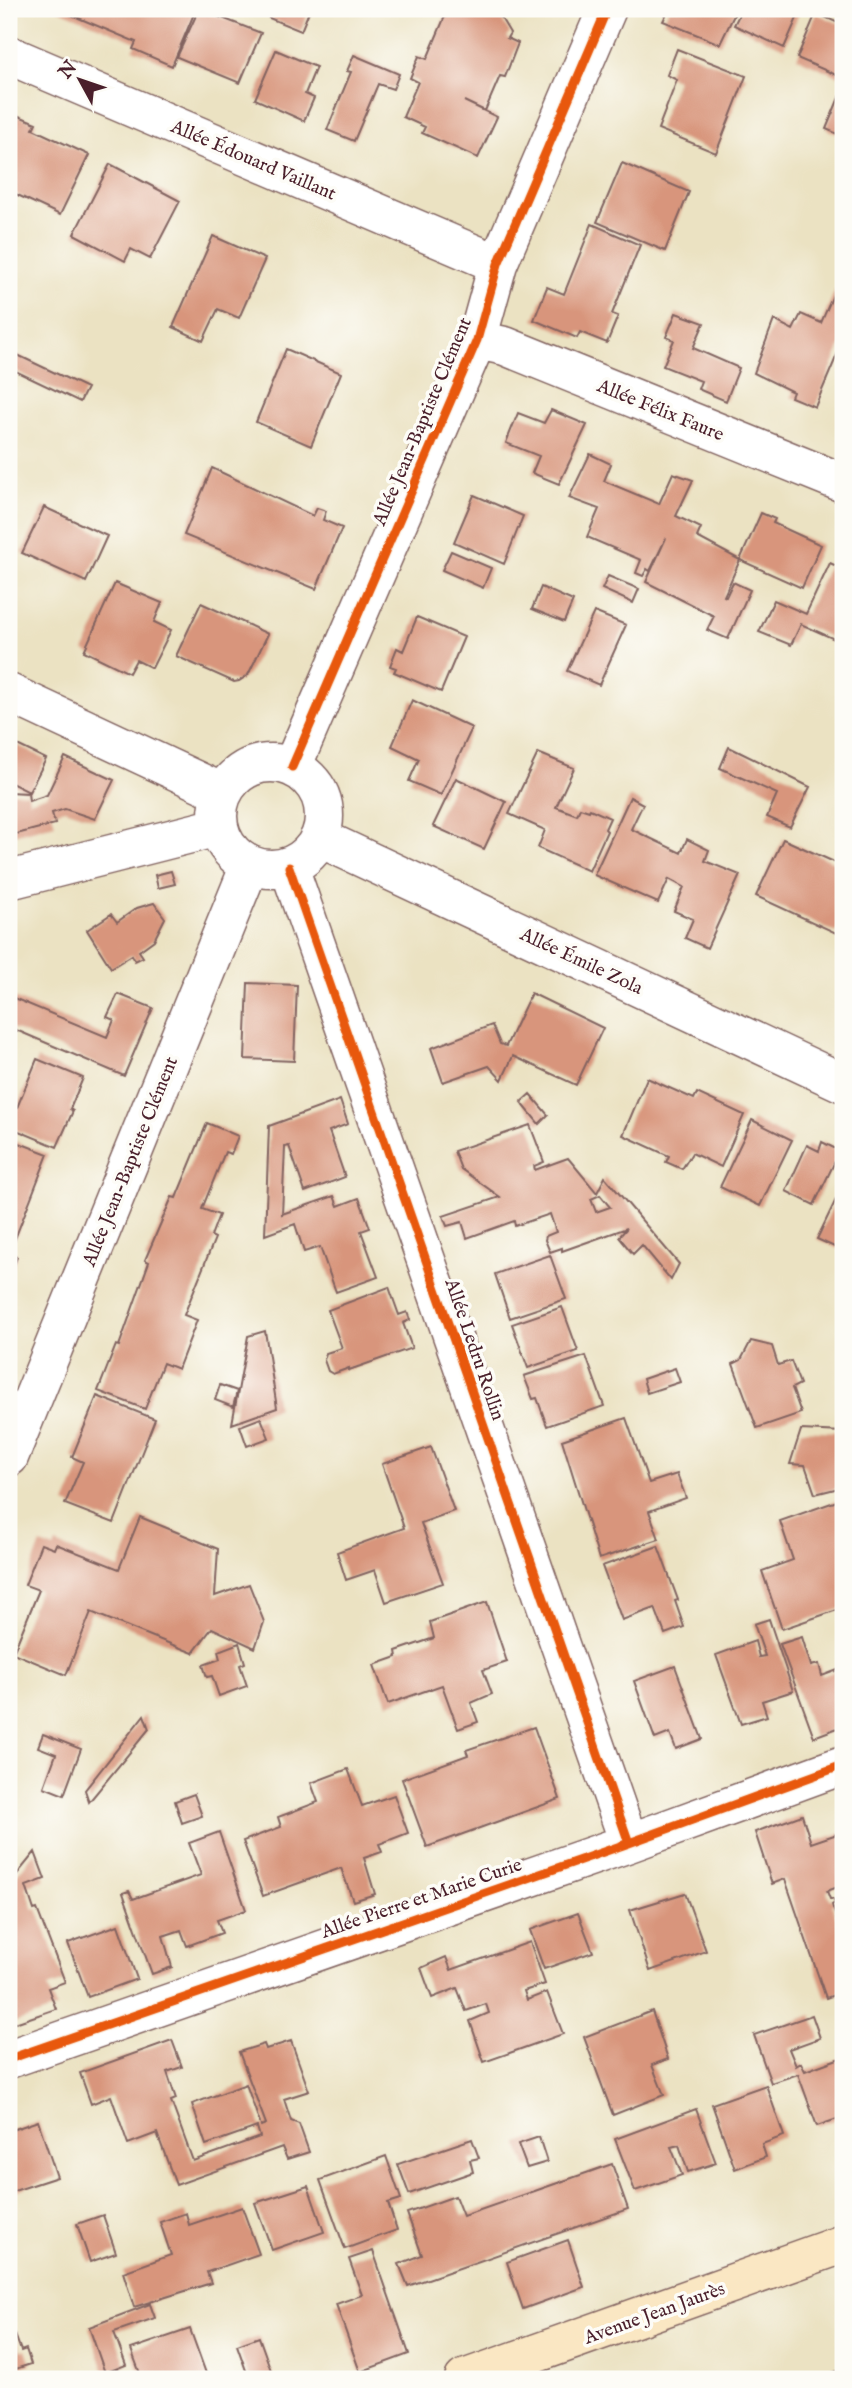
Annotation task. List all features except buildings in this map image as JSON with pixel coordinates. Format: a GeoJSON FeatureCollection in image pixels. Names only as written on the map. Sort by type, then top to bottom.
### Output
{"type":"FeatureCollection","features":[{"type":"Feature","properties":{"kind":"main road","name":"Avenue Jean Jaurès"},"geometry":{"type":"LineString","coordinates":[[464,2379],[843,2245]]}},
{"type":"Feature","properties":{"kind":"street","name":"Allée Jean-Baptiste Clément"},"geometry":{"type":"LineString","coordinates":[[292,767],[477,340],[498,264],[607,9]]}},
{"type":"Feature","properties":{"kind":"street","name":"Allée Édouard Vaillant"},"geometry":{"type":"LineString","coordinates":[[9,55],[498,264]]}},
{"type":"Feature","properties":{"kind":"street","name":"Allée Félix Faure"},"geometry":{"type":"LineString","coordinates":[[477,340],[505,346],[843,483]]}},
{"type":"Feature","properties":{"kind":"street"},"geometry":{"type":"LineString","coordinates":[[9,693],[221,810]]}},
{"type":"Feature","properties":{"kind":"street"},"geometry":{"type":"LineString","coordinates":[[276,763],[292,767],[306,776],[317,789],[323,804],[324,821],[320,838],[302,860],[289,866],[276,870],[250,865],[229,850],[221,810],[232,779],[245,769],[260,764],[276,763]]}},
{"type":"Feature","properties":{"kind":"street"},"geometry":{"type":"LineString","coordinates":[[9,880],[221,810]]}},
{"type":"Feature","properties":{"kind":"street","name":"Allée Émile Zola"},"geometry":{"type":"LineString","coordinates":[[320,838],[843,1083]]}},
{"type":"Feature","properties":{"kind":"street","name":"Allée Jean-Baptiste Clément"},"geometry":{"type":"LineString","coordinates":[[9,1457],[250,865]]}},
{"type":"Feature","properties":{"kind":"street","name":"Allée Ledru Rollin"},"geometry":{"type":"LineString","coordinates":[[289,866],[629,1843]]}},
{"type":"Feature","properties":{"kind":"street","name":"Allée Pierre et Marie Curie"},"geometry":{"type":"LineString","coordinates":[[9,2059],[629,1843],[843,1765]]}},
{"type":"Feature","properties":{"kind":"cycle path"},"geometry":{"type":"LineString","coordinates":[[292,767],[477,340],[498,264],[607,9]]}},
{"type":"Feature","properties":{"kind":"cycle path"},"geometry":{"type":"LineString","coordinates":[[289,867],[629,1843]]}},
{"type":"Feature","properties":{"kind":"cycle path"},"geometry":{"type":"LineString","coordinates":[[9,2059],[629,1843],[843,1765]]}}]}
